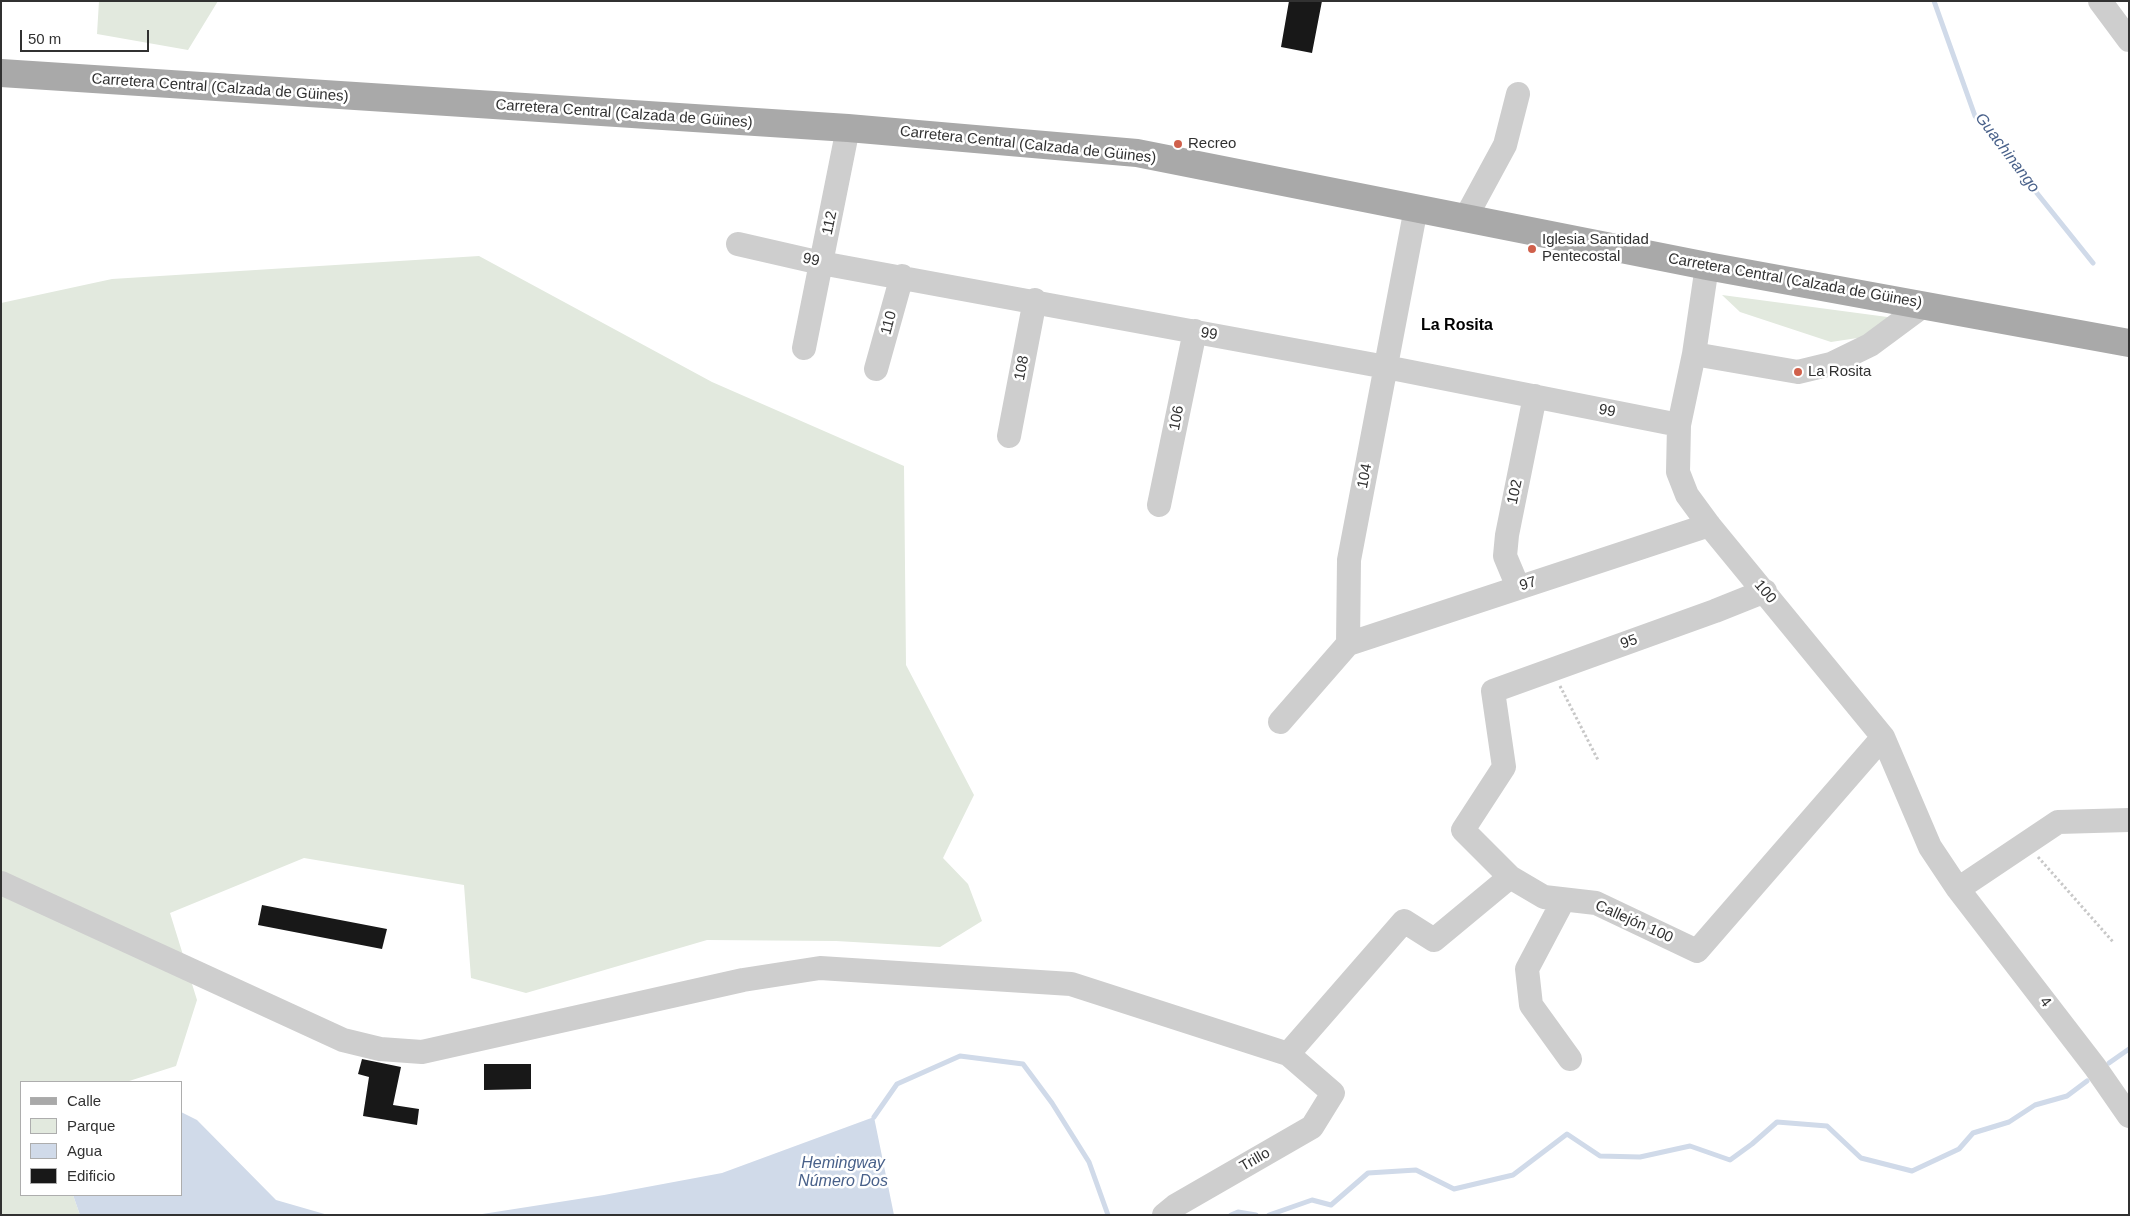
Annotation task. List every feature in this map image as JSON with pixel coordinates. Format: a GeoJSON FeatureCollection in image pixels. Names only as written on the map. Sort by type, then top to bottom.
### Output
{"type":"FeatureCollection","features":[{"type":"Feature","properties":{"kind":"main road","name":"Carretera Central (Calzada de Güines)"},"geometry":{"type":"LineString","coordinates":[[1,73],[848,128],[1137,153],[1707,266],[2129,343]]}},
{"type":"Feature","properties":{"kind":"street"},"geometry":{"type":"LineString","coordinates":[[2100,1],[2129,40]]}},
{"type":"Feature","properties":{"kind":"street"},"geometry":{"type":"LineString","coordinates":[[1466,217],[1505,145],[1518,94]]}},
{"type":"Feature","properties":{"kind":"street","name":"112"},"geometry":{"type":"LineString","coordinates":[[804,348],[848,128]]}},
{"type":"Feature","properties":{"kind":"street","name":"104"},"geometry":{"type":"LineString","coordinates":[[1348,644],[1349,560],[1416,208]]}},
{"type":"Feature","properties":{"kind":"street","name":"99"},"geometry":{"type":"LineString","coordinates":[[738,244],[822,263],[1035,300],[1679,425]]}},
{"type":"Feature","properties":{"kind":"street","name":"100"},"geometry":{"type":"LineString","coordinates":[[1707,266],[1694,354],[1679,425],[1678,472],[1687,494],[1709,525],[1883,737],[1930,847],[1958,888]]}},
{"type":"Feature","properties":{"kind":"street","name":"110"},"geometry":{"type":"LineString","coordinates":[[876,369],[902,276]]}},
{"type":"Feature","properties":{"kind":"street","name":"108"},"geometry":{"type":"LineString","coordinates":[[1009,436],[1035,300]]}},
{"type":"Feature","properties":{"kind":"street"},"geometry":{"type":"LineString","coordinates":[[1694,354],[1798,372],[1831,364],[1870,345],[1924,305]]}},
{"type":"Feature","properties":{"kind":"street","name":"106"},"geometry":{"type":"LineString","coordinates":[[1159,505],[1194,331]]}},
{"type":"Feature","properties":{"kind":"street","name":"102"},"geometry":{"type":"LineString","coordinates":[[1518,587],[1505,556],[1506,536],[1536,396]]}},
{"type":"Feature","properties":{"kind":"street","name":"97"},"geometry":{"type":"LineString","coordinates":[[1348,644],[1709,525]]}},
{"type":"Feature","properties":{"kind":"street","name":"95"},"geometry":{"type":"LineString","coordinates":[[1493,691],[1715,612],[1765,591]]}},
{"type":"Feature","properties":{"kind":"street"},"geometry":{"type":"LineString","coordinates":[[1280,722],[1348,644]]}},
{"type":"Feature","properties":{"kind":"street","name":"Callejón 100"},"geometry":{"type":"LineString","coordinates":[[1493,691],[1504,766],[1463,830],[1510,877],[1544,897],[1596,903],[1697,951],[1883,737]]}},
{"type":"Feature","properties":{"kind":"street"},"geometry":{"type":"LineString","coordinates":[[1958,888],[2058,822],[2129,820]]}},
{"type":"Feature","properties":{"kind":"street"},"geometry":{"type":"LineString","coordinates":[[1,883],[343,1040],[380,1049],[422,1052],[743,980],[820,968],[1071,984],[1288,1054],[1404,921],[1434,940],[1510,877]]}},
{"type":"Feature","properties":{"kind":"street","name":"4"},"geometry":{"type":"LineString","coordinates":[[1958,888],[2095,1067],[2129,1116]]}},
{"type":"Feature","properties":{"kind":"street"},"geometry":{"type":"LineString","coordinates":[[1563,900],[1527,969],[1531,1005],[1570,1059]]}},
{"type":"Feature","properties":{"kind":"street","name":"Trillo"},"geometry":{"type":"LineString","coordinates":[[1164,1215],[1175,1206],[1312,1127],[1333,1093],[1288,1054]]}},
{"type":"Feature","properties":{"kind":"path"},"geometry":{"type":"LineString","coordinates":[[1552,670],[1598,760]]}},
{"type":"Feature","properties":{"kind":"path"},"geometry":{"type":"LineString","coordinates":[[2026,844],[2114,943]]}},
{"type":"Feature","properties":{"kind":"green space"},"geometry":{"type":"Polygon","coordinates":[[[99,1],[218,1],[188,50],[97,34],[99,1]]]}},
{"type":"Feature","properties":{"kind":"green space"},"geometry":{"type":"Polygon","coordinates":[[[479,256],[712,382],[904,466],[906,665],[974,795],[943,858],[968,884],[982,921],[940,947],[836,941],[707,940],[526,993],[471,978],[464,885],[304,858],[170,913],[197,1000],[176,1066],[129,1081],[20,1081],[20,1196],[73,1196],[80,1215],[1,1215],[1,303],[112,279],[479,256]]]}},
{"type":"Feature","properties":{"kind":"green space"},"geometry":{"type":"Polygon","coordinates":[[[1722,295],[1895,318],[1864,337],[1831,342],[1740,312],[1722,295]]]}},
{"type":"Feature","properties":{"kind":"water"},"geometry":{"type":"Polygon","coordinates":[[[182,1112],[197,1120],[276,1200],[328,1215],[80,1215],[73,1196],[182,1196],[182,1112]]]}},
{"type":"Feature","properties":{"kind":"water","name":"Hemingway Número Dos"},"geometry":{"type":"Polygon","coordinates":[[[874,1117],[894,1215],[476,1215],[604,1195],[722,1173],[874,1117]]]}},
{"type":"Feature","properties":{"kind":"building"},"geometry":{"type":"Polygon","coordinates":[[[1289,1],[1322,1],[1312,53],[1281,47],[1289,1]]]}},
{"type":"Feature","properties":{"kind":"building"},"geometry":{"type":"Polygon","coordinates":[[[262,905],[387,929],[382,949],[258,925],[262,905]]]}},
{"type":"Feature","properties":{"kind":"building"},"geometry":{"type":"Polygon","coordinates":[[[362,1059],[401,1067],[393,1105],[419,1109],[417,1125],[363,1116],[369,1077],[358,1074],[362,1059]]]}},
{"type":"Feature","properties":{"kind":"building"},"geometry":{"type":"Polygon","coordinates":[[[484,1064],[531,1064],[531,1089],[484,1090],[484,1064]]]}},
{"type":"Feature","properties":{"kind":"waterway","name":"Guachinango"},"geometry":{"type":"LineString","coordinates":[[1934,1],[1975,116],[2093,263]]}},
{"type":"Feature","properties":{"kind":"waterway","name":"Guachinango"},"geometry":{"type":"LineString","coordinates":[[2109,1063],[2129,1049]]}},
{"type":"Feature","properties":{"kind":"waterway"},"geometry":{"type":"LineString","coordinates":[[874,1117],[897,1084],[960,1056],[1023,1064],[1052,1103],[1089,1162],[1108,1215]]}},
{"type":"Feature","properties":{"kind":"waterway","name":"Guachinango"},"geometry":{"type":"LineString","coordinates":[[1269,1215],[1312,1200],[1331,1205],[1368,1173],[1416,1170],[1454,1189],[1513,1175],[1567,1134],[1600,1156],[1640,1157],[1690,1146],[1730,1160],[1777,1122],[1827,1126],[1861,1158],[1912,1171],[1959,1149],[1973,1133],[2009,1122],[2035,1105],[2067,1096],[2087,1081]]}},
{"type":"Feature","properties":{"kind":"waterway","name":"Guachinango"},"geometry":{"type":"LineString","coordinates":[[1231,1215],[1238,1212],[1256,1215]]}},
{"type":"Feature","properties":{"kind":"place","name":"Recreo"},"geometry":{"type":"Point","coordinates":[1178,144]}},
{"type":"Feature","properties":{"kind":"place","name":"Iglesia Santidad Pentecostal"},"geometry":{"type":"Point","coordinates":[1532,249]}},
{"type":"Feature","properties":{"kind":"place","name":"La Rosita"},"geometry":{"type":"Point","coordinates":[1798,372]}},
{"type":"Feature","properties":{"kind":"district","name":"La Rosita"},"geometry":{"type":"Point","coordinates":[1457,326]}}]}
